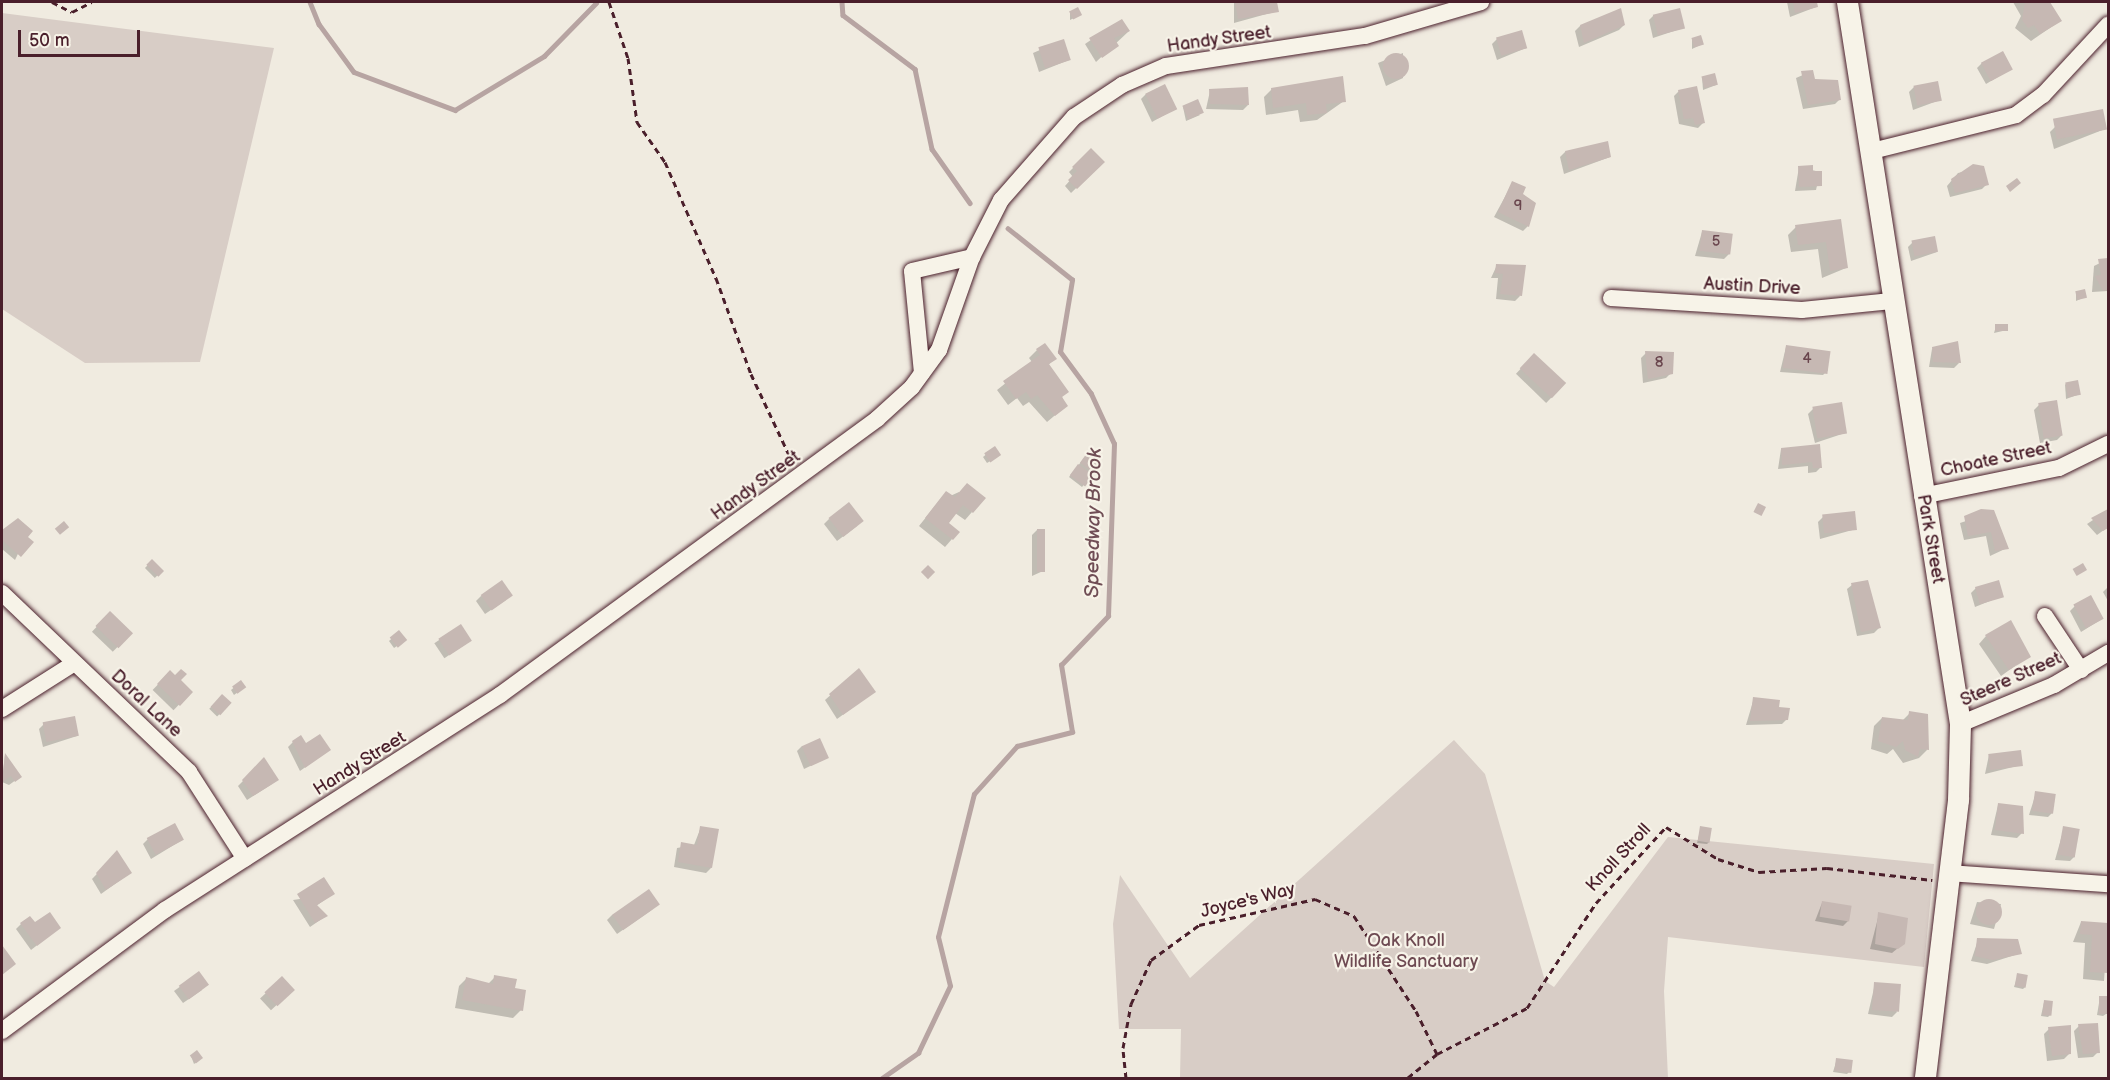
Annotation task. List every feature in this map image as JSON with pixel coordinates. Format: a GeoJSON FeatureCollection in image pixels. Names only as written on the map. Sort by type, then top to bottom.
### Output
{"type":"FeatureCollection","features":[{"type":"Feature","properties":{"kind":"main road","name":"Park Street"},"geometry":{"type":"LineString","coordinates":[[1847,2],[1872,151],[1922,496],[1960,724],[1949,877],[1926,1078]]}},
{"type":"Feature","properties":{"kind":"street","name":"Handy Street"},"geometry":{"type":"LineString","coordinates":[[2,1030],[90,961],[500,695],[785,489],[877,419],[922,373],[939,350],[972,257],[1001,200],[1038,151],[1074,117],[1122,86],[1166,66],[1365,36],[1481,2]]}},
{"type":"Feature","properties":{"kind":"street"},"geometry":{"type":"LineString","coordinates":[[1872,151],[2016,115],[2043,94],[2109,25]]}},
{"type":"Feature","properties":{"kind":"street"},"geometry":{"type":"LineString","coordinates":[[922,373],[912,271],[972,257]]}},
{"type":"Feature","properties":{"kind":"street","name":"Austin Drive"},"geometry":{"type":"LineString","coordinates":[[1611,298],[1802,310],[1892,301]]}},
{"type":"Feature","properties":{"kind":"street","name":"Choate Street"},"geometry":{"type":"LineString","coordinates":[[1922,496],[2059,468],[2109,444]]}},
{"type":"Feature","properties":{"kind":"street","name":"Doral Lane"},"geometry":{"type":"LineString","coordinates":[[2,593],[73,664],[189,772],[245,859]]}},
{"type":"Feature","properties":{"kind":"street"},"geometry":{"type":"LineString","coordinates":[[2045,616],[2081,670]]}},
{"type":"Feature","properties":{"kind":"street","name":"Steere Street"},"geometry":{"type":"LineString","coordinates":[[1960,724],[2081,670],[2109,653]]}},
{"type":"Feature","properties":{"kind":"street"},"geometry":{"type":"LineString","coordinates":[[2,709],[73,664]]}},
{"type":"Feature","properties":{"kind":"street"},"geometry":{"type":"LineString","coordinates":[[1949,877],[2109,884]]}},
{"type":"Feature","properties":{"kind":"path"},"geometry":{"type":"LineString","coordinates":[[52,2],[72,12],[92,2]]}},
{"type":"Feature","properties":{"kind":"path"},"geometry":{"type":"LineString","coordinates":[[609,2],[628,58],[637,122],[665,162],[716,278],[751,374],[793,457],[785,489]]}},
{"type":"Feature","properties":{"kind":"path","name":"Knoll Stroll"},"geometry":{"type":"LineString","coordinates":[[1437,1054],[1527,1008],[1596,903],[1666,827],[1718,859],[1759,872],[1827,868],[1949,877]]}},
{"type":"Feature","properties":{"kind":"path","name":"Joyce's Way"},"geometry":{"type":"LineString","coordinates":[[1126,1078],[1123,1048],[1129,1015],[1150,960],[1199,926],[1315,899],[1354,916],[1416,1011],[1437,1054]]}},
{"type":"Feature","properties":{"kind":"path"},"geometry":{"type":"LineString","coordinates":[[1407,1078],[1437,1054]]}},
{"type":"Feature","properties":{"kind":"green space"},"geometry":{"type":"Polygon","coordinates":[[[2,13],[274,48],[200,362],[85,363],[2,309],[2,13]]]}},
{"type":"Feature","properties":{"kind":"green space","name":"Oak Knoll Wildlife Sanctuary"},"geometry":{"type":"Polygon","coordinates":[[[1454,740],[1485,774],[1545,981],[1554,987],[1668,837],[1934,864],[1924,967],[1668,937],[1664,991],[1668,1078],[1180,1078],[1181,1029],[1119,1029],[1113,924],[1120,875],[1190,978],[1454,740]]]}},
{"type":"Feature","properties":{"kind":"building"},"geometry":{"type":"Polygon","coordinates":[[[1235,2],[1277,2],[1279,12],[1238,19],[1235,2]]]}},
{"type":"Feature","properties":{"kind":"building"},"geometry":{"type":"Polygon","coordinates":[[[1793,2],[1817,2],[1818,7],[1795,13],[1793,2]]]}},
{"type":"Feature","properties":{"kind":"building"},"geometry":{"type":"Polygon","coordinates":[[[2025,2],[2050,2],[2062,21],[2040,34],[2034,25],[2028,28],[2022,20],[2025,2]]]}},
{"type":"Feature","properties":{"kind":"building"},"geometry":{"type":"Polygon","coordinates":[[[1078,7],[1082,15],[1073,20],[1069,12],[1078,7]]]}},
{"type":"Feature","properties":{"kind":"building"},"geometry":{"type":"Polygon","coordinates":[[[1621,8],[1625,25],[1584,43],[1580,25],[1621,8]]]}},
{"type":"Feature","properties":{"kind":"building"},"geometry":{"type":"Polygon","coordinates":[[[1680,8],[1685,28],[1658,35],[1653,15],[1680,8]]]}},
{"type":"Feature","properties":{"kind":"building"},"geometry":{"type":"Polygon","coordinates":[[[1122,19],[1130,31],[1114,38],[1119,46],[1102,58],[1089,38],[1122,19]]]}},
{"type":"Feature","properties":{"kind":"building"},"geometry":{"type":"Polygon","coordinates":[[[1522,30],[1527,48],[1501,56],[1496,37],[1522,30]]]}},
{"type":"Feature","properties":{"kind":"building"},"geometry":{"type":"Polygon","coordinates":[[[1701,35],[1704,45],[1694,47],[1691,38],[1701,35]]]}},
{"type":"Feature","properties":{"kind":"building"},"geometry":{"type":"Polygon","coordinates":[[[1064,39],[1071,60],[1045,68],[1038,47],[1064,39]]]}},
{"type":"Feature","properties":{"kind":"building"},"geometry":{"type":"Polygon","coordinates":[[[2003,51],[2013,70],[1991,81],[1981,63],[2003,51]]]}},
{"type":"Feature","properties":{"kind":"building"},"geometry":{"type":"Polygon","coordinates":[[[1396,53],[1405,57],[1409,66],[1405,75],[1396,79],[1387,75],[1383,66],[1387,57],[1396,53]]]}},
{"type":"Feature","properties":{"kind":"building"},"geometry":{"type":"Polygon","coordinates":[[[1813,70],[1815,79],[1838,80],[1841,100],[1808,105],[1801,71],[1813,70]]]}},
{"type":"Feature","properties":{"kind":"building"},"geometry":{"type":"Polygon","coordinates":[[[1715,73],[1718,85],[1704,88],[1701,76],[1715,73]]]}},
{"type":"Feature","properties":{"kind":"building"},"geometry":{"type":"Polygon","coordinates":[[[1343,76],[1346,102],[1326,104],[1327,113],[1307,115],[1306,103],[1273,108],[1271,88],[1343,76]]]}},
{"type":"Feature","properties":{"kind":"building"},"geometry":{"type":"Polygon","coordinates":[[[1938,81],[1942,101],[1917,105],[1913,86],[1938,81]]]}},
{"type":"Feature","properties":{"kind":"building"},"geometry":{"type":"Polygon","coordinates":[[[1165,84],[1177,109],[1158,119],[1145,94],[1165,84]]]}},
{"type":"Feature","properties":{"kind":"building"},"geometry":{"type":"Polygon","coordinates":[[[1697,86],[1705,123],[1695,125],[1693,118],[1684,119],[1678,90],[1697,86]]]}},
{"type":"Feature","properties":{"kind":"building"},"geometry":{"type":"Polygon","coordinates":[[[1248,87],[1249,105],[1210,104],[1209,89],[1248,87]]]}},
{"type":"Feature","properties":{"kind":"building"},"geometry":{"type":"Polygon","coordinates":[[[1198,99],[1204,113],[1188,119],[1182,106],[1198,99]]]}},
{"type":"Feature","properties":{"kind":"building"},"geometry":{"type":"Polygon","coordinates":[[[2103,109],[2107,130],[2057,139],[2053,119],[2103,109]]]}},
{"type":"Feature","properties":{"kind":"building"},"geometry":{"type":"Polygon","coordinates":[[[1608,141],[1611,157],[1569,170],[1565,151],[1608,141]]]}},
{"type":"Feature","properties":{"kind":"building"},"geometry":{"type":"Polygon","coordinates":[[[1091,148],[1105,162],[1077,189],[1068,180],[1077,171],[1072,167],[1091,148]]]}},
{"type":"Feature","properties":{"kind":"building"},"geometry":{"type":"Polygon","coordinates":[[[1973,164],[1984,166],[1989,185],[1955,193],[1951,179],[1973,164]]]}},
{"type":"Feature","properties":{"kind":"building"},"geometry":{"type":"Polygon","coordinates":[[[1813,165],[1813,171],[1822,171],[1822,186],[1799,187],[1798,166],[1813,165]]]}},
{"type":"Feature","properties":{"kind":"building"},"geometry":{"type":"Polygon","coordinates":[[[2017,178],[2021,183],[2010,192],[2006,186],[2017,178]]]}},
{"type":"Feature","properties":{"kind":"building"},"geometry":{"type":"Polygon","coordinates":[[[1512,181],[1526,187],[1523,194],[1536,203],[1529,227],[1498,212],[1512,181]]]}},
{"type":"Feature","properties":{"kind":"building"},"geometry":{"type":"Polygon","coordinates":[[[1841,219],[1848,268],[1830,271],[1826,242],[1798,245],[1795,225],[1841,219]]]}},
{"type":"Feature","properties":{"kind":"building"},"geometry":{"type":"Polygon","coordinates":[[[1702,230],[1733,234],[1730,255],[1699,251],[1702,230]]]}},
{"type":"Feature","properties":{"kind":"building"},"geometry":{"type":"Polygon","coordinates":[[[1935,236],[1938,252],[1914,256],[1911,241],[1935,236]]]}},
{"type":"Feature","properties":{"kind":"building"},"geometry":{"type":"Polygon","coordinates":[[[2108,258],[2108,290],[2103,291],[2095,276],[2101,275],[2098,259],[2108,258]]]}},
{"type":"Feature","properties":{"kind":"building"},"geometry":{"type":"Polygon","coordinates":[[[1496,264],[1526,265],[1522,296],[1500,294],[1503,274],[1495,273],[1496,264]]]}},
{"type":"Feature","properties":{"kind":"building"},"geometry":{"type":"Polygon","coordinates":[[[2085,289],[2087,298],[2077,300],[2075,291],[2085,289]]]}},
{"type":"Feature","properties":{"kind":"building"},"geometry":{"type":"Polygon","coordinates":[[[1995,324],[2008,324],[2008,331],[1995,331],[1995,324]]]}},
{"type":"Feature","properties":{"kind":"building"},"geometry":{"type":"Polygon","coordinates":[[[1958,341],[1961,363],[1933,362],[1932,347],[1958,341]]]}},
{"type":"Feature","properties":{"kind":"building"},"geometry":{"type":"Polygon","coordinates":[[[1045,343],[1057,359],[1049,364],[1069,392],[1062,397],[1068,406],[1055,416],[1037,395],[1031,399],[1026,392],[1016,399],[1003,381],[1040,355],[1036,349],[1045,343]]]}},
{"type":"Feature","properties":{"kind":"building"},"geometry":{"type":"Polygon","coordinates":[[[1786,345],[1831,351],[1827,374],[1783,368],[1786,345]]]}},
{"type":"Feature","properties":{"kind":"building"},"geometry":{"type":"Polygon","coordinates":[[[1645,351],[1674,352],[1673,374],[1648,379],[1645,351]]]}},
{"type":"Feature","properties":{"kind":"building"},"geometry":{"type":"Polygon","coordinates":[[[1534,353],[1566,383],[1552,398],[1520,368],[1534,353]]]}},
{"type":"Feature","properties":{"kind":"building"},"geometry":{"type":"Polygon","coordinates":[[[2078,380],[2081,395],[2068,397],[2065,382],[2078,380]]]}},
{"type":"Feature","properties":{"kind":"building"},"geometry":{"type":"Polygon","coordinates":[[[2057,400],[2063,436],[2044,439],[2038,403],[2057,400]]]}},
{"type":"Feature","properties":{"kind":"building"},"geometry":{"type":"Polygon","coordinates":[[[1842,402],[1847,434],[1817,438],[1812,407],[1842,402]]]}},
{"type":"Feature","properties":{"kind":"building"},"geometry":{"type":"Polygon","coordinates":[[[1820,444],[1822,468],[1813,468],[1812,462],[1782,465],[1781,448],[1820,444]]]}},
{"type":"Feature","properties":{"kind":"building"},"geometry":{"type":"Polygon","coordinates":[[[995,446],[1001,455],[990,462],[984,453],[995,446]]]}},
{"type":"Feature","properties":{"kind":"building"},"geometry":{"type":"Polygon","coordinates":[[[1087,453],[1102,464],[1095,474],[1080,463],[1087,453]]]}},
{"type":"Feature","properties":{"kind":"building"},"geometry":{"type":"Polygon","coordinates":[[[1078,464],[1093,475],[1085,486],[1070,475],[1078,464]]]}},
{"type":"Feature","properties":{"kind":"building"},"geometry":{"type":"Polygon","coordinates":[[[967,483],[986,498],[973,513],[963,505],[949,523],[960,532],[953,540],[925,518],[946,491],[955,497],[967,483]]]}},
{"type":"Feature","properties":{"kind":"building"},"geometry":{"type":"Polygon","coordinates":[[[849,502],[864,521],[843,537],[829,518],[849,502]]]}},
{"type":"Feature","properties":{"kind":"building"},"geometry":{"type":"Polygon","coordinates":[[[1758,503],[1766,507],[1761,516],[1753,512],[1758,503]]]}},
{"type":"Feature","properties":{"kind":"building"},"geometry":{"type":"Polygon","coordinates":[[[1981,509],[1994,510],[2009,549],[1995,551],[1991,532],[1968,536],[1964,516],[1981,509]]]}},
{"type":"Feature","properties":{"kind":"building"},"geometry":{"type":"Polygon","coordinates":[[[2108,509],[2108,528],[2103,531],[2091,518],[2108,509]]]}},
{"type":"Feature","properties":{"kind":"building"},"geometry":{"type":"Polygon","coordinates":[[[1855,511],[1857,530],[1824,533],[1822,514],[1855,511]]]}},
{"type":"Feature","properties":{"kind":"building"},"geometry":{"type":"Polygon","coordinates":[[[18,518],[33,531],[28,537],[34,542],[21,557],[2,540],[2,530],[18,518]]]}},
{"type":"Feature","properties":{"kind":"building"},"geometry":{"type":"Polygon","coordinates":[[[64,521],[69,527],[60,535],[55,529],[64,521]]]}},
{"type":"Feature","properties":{"kind":"building"},"geometry":{"type":"Polygon","coordinates":[[[1037,529],[1045,529],[1045,572],[1037,572],[1037,529]]]}},
{"type":"Feature","properties":{"kind":"building"},"geometry":{"type":"Polygon","coordinates":[[[152,559],[164,571],[158,577],[146,565],[152,559]]]}},
{"type":"Feature","properties":{"kind":"building"},"geometry":{"type":"Polygon","coordinates":[[[2083,563],[2087,570],[2077,576],[2073,569],[2083,563]]]}},
{"type":"Feature","properties":{"kind":"building"},"geometry":{"type":"Polygon","coordinates":[[[928,565],[935,572],[928,579],[921,572],[928,565]]]}},
{"type":"Feature","properties":{"kind":"building"},"geometry":{"type":"Polygon","coordinates":[[[502,580],[513,596],[492,610],[481,595],[502,580]]]}},
{"type":"Feature","properties":{"kind":"building"},"geometry":{"type":"Polygon","coordinates":[[[1868,580],[1881,628],[1861,632],[1851,583],[1868,580]]]}},
{"type":"Feature","properties":{"kind":"building"},"geometry":{"type":"Polygon","coordinates":[[[1999,580],[2004,597],[1980,604],[1975,587],[1999,580]]]}},
{"type":"Feature","properties":{"kind":"building"},"geometry":{"type":"Polygon","coordinates":[[[2091,595],[2104,619],[2086,628],[2073,604],[2091,595]]]}},
{"type":"Feature","properties":{"kind":"building"},"geometry":{"type":"Polygon","coordinates":[[[110,611],[133,633],[118,648],[95,626],[110,611]]]}},
{"type":"Feature","properties":{"kind":"building"},"geometry":{"type":"Polygon","coordinates":[[[2011,620],[2031,657],[2009,670],[1985,635],[2011,620]]]}},
{"type":"Feature","properties":{"kind":"building"},"geometry":{"type":"Polygon","coordinates":[[[461,624],[472,641],[449,655],[438,639],[461,624]]]}},
{"type":"Feature","properties":{"kind":"building"},"geometry":{"type":"Polygon","coordinates":[[[399,630],[407,640],[398,648],[390,638],[399,630]]]}},
{"type":"Feature","properties":{"kind":"building"},"geometry":{"type":"Polygon","coordinates":[[[859,668],[876,692],[843,715],[829,694],[859,668]]]}},
{"type":"Feature","properties":{"kind":"building"},"geometry":{"type":"Polygon","coordinates":[[[181,669],[187,674],[181,680],[193,692],[180,706],[157,684],[170,670],[175,675],[181,669]]]}},
{"type":"Feature","properties":{"kind":"building"},"geometry":{"type":"Polygon","coordinates":[[[241,680],[246,687],[237,694],[232,686],[241,680]]]}},
{"type":"Feature","properties":{"kind":"building"},"geometry":{"type":"Polygon","coordinates":[[[222,694],[232,703],[220,715],[211,707],[222,694]]]}},
{"type":"Feature","properties":{"kind":"building"},"geometry":{"type":"Polygon","coordinates":[[[1753,697],[1780,700],[1779,707],[1790,708],[1788,720],[1750,721],[1753,697]]]}},
{"type":"Feature","properties":{"kind":"building"},"geometry":{"type":"Polygon","coordinates":[[[1909,711],[1928,714],[1929,750],[1920,749],[1918,757],[1905,750],[1903,741],[1896,747],[1878,741],[1882,717],[1908,720],[1909,711]]]}},
{"type":"Feature","properties":{"kind":"building"},"geometry":{"type":"Polygon","coordinates":[[[75,716],[79,736],[46,742],[43,722],[75,716]]]}},
{"type":"Feature","properties":{"kind":"building"},"geometry":{"type":"Polygon","coordinates":[[[320,734],[331,750],[305,768],[292,741],[301,735],[306,743],[320,734]]]}},
{"type":"Feature","properties":{"kind":"building"},"geometry":{"type":"Polygon","coordinates":[[[820,738],[829,758],[811,766],[802,746],[820,738]]]}},
{"type":"Feature","properties":{"kind":"building"},"geometry":{"type":"Polygon","coordinates":[[[2021,750],[2023,766],[1990,770],[1988,754],[2021,750]]]}},
{"type":"Feature","properties":{"kind":"building"},"geometry":{"type":"Polygon","coordinates":[[[5,753],[22,777],[15,782],[11,776],[2,782],[5,753]]]}},
{"type":"Feature","properties":{"kind":"building"},"geometry":{"type":"Polygon","coordinates":[[[264,757],[279,780],[253,796],[242,780],[264,757]]]}},
{"type":"Feature","properties":{"kind":"building"},"geometry":{"type":"Polygon","coordinates":[[[2035,791],[2056,794],[2053,814],[2032,811],[2035,791]]]}},
{"type":"Feature","properties":{"kind":"building"},"geometry":{"type":"Polygon","coordinates":[[[1998,803],[2023,806],[2024,834],[1995,830],[1998,803]]]}},
{"type":"Feature","properties":{"kind":"building"},"geometry":{"type":"Polygon","coordinates":[[[175,823],[184,840],[156,855],[147,838],[175,823]]]}},
{"type":"Feature","properties":{"kind":"building"},"geometry":{"type":"Polygon","coordinates":[[[700,826],[719,829],[712,868],[678,862],[681,842],[697,845],[700,826]]]}},
{"type":"Feature","properties":{"kind":"building"},"geometry":{"type":"Polygon","coordinates":[[[1700,826],[1712,828],[1710,843],[1698,841],[1700,826]]]}},
{"type":"Feature","properties":{"kind":"building"},"geometry":{"type":"Polygon","coordinates":[[[2063,826],[2080,829],[2075,858],[2058,855],[2063,826]]]}},
{"type":"Feature","properties":{"kind":"building"},"geometry":{"type":"Polygon","coordinates":[[[117,850],[132,873],[106,890],[96,873],[117,850]]]}},
{"type":"Feature","properties":{"kind":"building"},"geometry":{"type":"Polygon","coordinates":[[[324,877],[335,894],[317,905],[328,916],[315,923],[297,894],[324,877]]]}},
{"type":"Feature","properties":{"kind":"building"},"geometry":{"type":"Polygon","coordinates":[[[649,889],[660,905],[623,930],[612,915],[649,889]]]}},
{"type":"Feature","properties":{"kind":"building"},"geometry":{"type":"Polygon","coordinates":[[[1989,899],[1998,903],[2002,912],[1998,921],[1989,925],[1980,921],[1976,912],[1980,903],[1989,899]]]}},
{"type":"Feature","properties":{"kind":"building"},"geometry":{"type":"Polygon","coordinates":[[[1822,901],[1852,906],[1849,921],[1819,917],[1822,901]]]}},
{"type":"Feature","properties":{"kind":"building"},"geometry":{"type":"Polygon","coordinates":[[[50,912],[61,928],[37,946],[20,923],[30,916],[35,922],[50,912]]]}},
{"type":"Feature","properties":{"kind":"building"},"geometry":{"type":"Polygon","coordinates":[[[1878,912],[1908,918],[1905,944],[1898,949],[1875,944],[1878,912]]]}},
{"type":"Feature","properties":{"kind":"building"},"geometry":{"type":"Polygon","coordinates":[[[2081,921],[2108,923],[2108,973],[2090,972],[2092,935],[2080,934],[2081,921]]]}},
{"type":"Feature","properties":{"kind":"building"},"geometry":{"type":"Polygon","coordinates":[[[1977,938],[2018,939],[2022,954],[1993,960],[1975,956],[1977,938]]]}},
{"type":"Feature","properties":{"kind":"building"},"geometry":{"type":"Polygon","coordinates":[[[2,945],[16,964],[2,975],[2,945]]]}},
{"type":"Feature","properties":{"kind":"building"},"geometry":{"type":"Polygon","coordinates":[[[199,971],[209,985],[189,999],[179,986],[199,971]]]}},
{"type":"Feature","properties":{"kind":"building"},"geometry":{"type":"Polygon","coordinates":[[[2017,973],[2028,975],[2026,988],[2015,986],[2017,973]]]}},
{"type":"Feature","properties":{"kind":"building"},"geometry":{"type":"Polygon","coordinates":[[[494,975],[517,979],[515,988],[526,990],[523,1011],[462,1000],[466,977],[493,984],[494,975]]]}},
{"type":"Feature","properties":{"kind":"building"},"geometry":{"type":"Polygon","coordinates":[[[282,976],[295,990],[277,1006],[264,992],[282,976]]]}},
{"type":"Feature","properties":{"kind":"building"},"geometry":{"type":"Polygon","coordinates":[[[1874,982],[1901,984],[1899,1012],[1872,1010],[1874,982]]]}},
{"type":"Feature","properties":{"kind":"building"},"geometry":{"type":"Polygon","coordinates":[[[2099,996],[2108,996],[2108,1014],[2099,1014],[2099,996]]]}},
{"type":"Feature","properties":{"kind":"building"},"geometry":{"type":"Polygon","coordinates":[[[2044,1000],[2053,1001],[2051,1016],[2042,1015],[2044,1000]]]}},
{"type":"Feature","properties":{"kind":"building"},"geometry":{"type":"Polygon","coordinates":[[[2098,1023],[2100,1053],[2083,1054],[2078,1024],[2098,1023]]]}},
{"type":"Feature","properties":{"kind":"building"},"geometry":{"type":"Polygon","coordinates":[[[2071,1025],[2071,1054],[2052,1056],[2048,1027],[2071,1025]]]}},
{"type":"Feature","properties":{"kind":"building"},"geometry":{"type":"Polygon","coordinates":[[[197,1050],[203,1058],[196,1063],[190,1055],[197,1050]]]}},
{"type":"Feature","properties":{"kind":"building"},"geometry":{"type":"Polygon","coordinates":[[[1836,1058],[1853,1060],[1851,1073],[1834,1071],[1836,1058]]]}},
{"type":"Feature","properties":{"kind":"waterway","name":"Speedway Brook"},"geometry":{"type":"LineString","coordinates":[[310,2],[319,24],[354,72],[455,110],[544,56],[596,3]]}},
{"type":"Feature","properties":{"kind":"waterway","name":"Speedway Brook"},"geometry":{"type":"LineString","coordinates":[[842,2],[843,15],[915,69],[932,149],[970,203]]}},
{"type":"Feature","properties":{"kind":"waterway","name":"Speedway Brook"},"geometry":{"type":"LineString","coordinates":[[882,1078],[918,1053],[950,986],[938,937],[974,794],[1017,746],[1072,732],[1061,665],[1108,616],[1114,444],[1091,394],[1060,352],[1072,280],[1008,229]]}}]}
